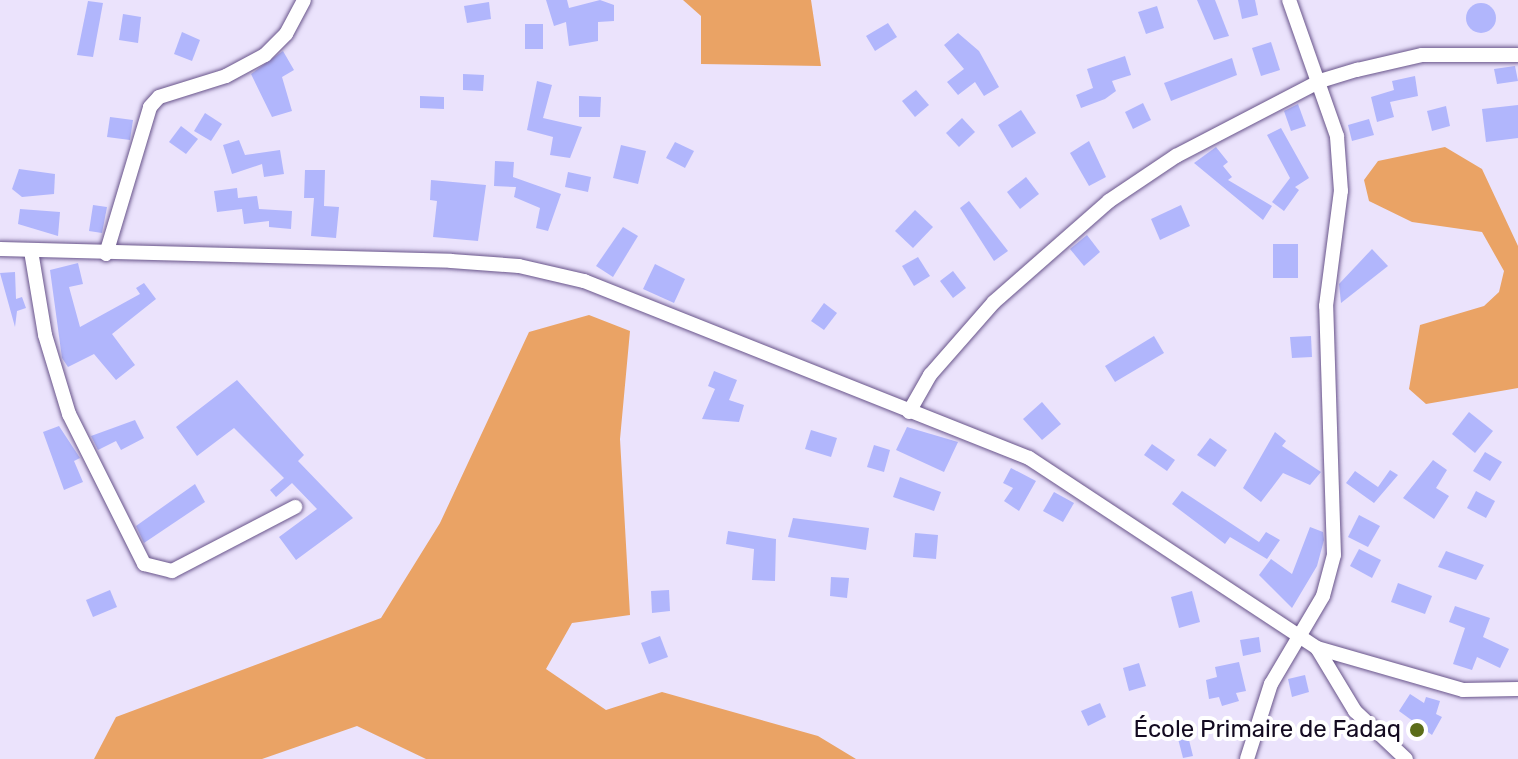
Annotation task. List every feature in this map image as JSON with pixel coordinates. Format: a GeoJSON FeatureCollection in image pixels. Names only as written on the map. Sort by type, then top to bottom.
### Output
{"type":"FeatureCollection","features":[{"type":"Feature","properties":{"kind":"street"},"geometry":{"type":"LineString","coordinates":[[106,254],[150,107],[159,97],[226,76],[265,55],[286,34],[304,0]]}},
{"type":"Feature","properties":{"kind":"street"},"geometry":{"type":"LineString","coordinates":[[1247,759],[1271,684],[1301,638],[1323,596],[1334,555],[1326,306],[1341,191],[1337,136],[1289,0]]}},
{"type":"Feature","properties":{"kind":"street"},"geometry":{"type":"LineString","coordinates":[[909,412],[930,375],[994,302],[1109,201],[1176,156],[1320,81],[1422,55],[1518,55]]}},
{"type":"Feature","properties":{"kind":"street"},"geometry":{"type":"LineString","coordinates":[[0,249],[519,266],[584,281],[1029,458],[1317,648],[1463,690],[1518,689]]}},
{"type":"Feature","properties":{"kind":"street"},"geometry":{"type":"LineString","coordinates":[[31,251],[45,335],[69,414],[144,564],[172,571],[295,507]]}},
{"type":"Feature","properties":{"kind":"street"},"geometry":{"type":"LineString","coordinates":[[1317,648],[1355,711],[1406,759]]}},
{"type":"Feature","properties":{"kind":"shaded area"},"geometry":{"type":"Polygon","coordinates":[[[683,0],[811,0],[821,66],[701,64],[701,16],[683,0]]]}},
{"type":"Feature","properties":{"kind":"shaded area"},"geometry":{"type":"Polygon","coordinates":[[[1445,147],[1482,169],[1518,246],[1518,388],[1426,404],[1409,389],[1420,325],[1484,306],[1499,292],[1504,271],[1482,232],[1412,222],[1369,201],[1364,180],[1378,161],[1445,147]]]}},
{"type":"Feature","properties":{"kind":"shaded area"},"geometry":{"type":"Polygon","coordinates":[[[589,315],[630,331],[620,439],[630,615],[572,623],[546,669],[606,710],[662,692],[818,736],[856,759],[426,759],[357,726],[262,759],[94,759],[116,717],[381,618],[440,523],[529,332],[589,315]]]}},
{"type":"Feature","properties":{"kind":"building"},"geometry":{"type":"Polygon","coordinates":[[[546,0],[567,0],[569,8],[600,0],[614,5],[614,21],[598,22],[598,41],[569,46],[566,22],[554,26],[546,0]]]}},
{"type":"Feature","properties":{"kind":"building"},"geometry":{"type":"Polygon","coordinates":[[[1197,0],[1215,0],[1229,36],[1214,40],[1197,0]]]}},
{"type":"Feature","properties":{"kind":"building"},"geometry":{"type":"Polygon","coordinates":[[[1238,0],[1255,0],[1258,15],[1242,19],[1238,0]]]}},
{"type":"Feature","properties":{"kind":"building"},"geometry":{"type":"Polygon","coordinates":[[[88,1],[103,3],[93,57],[77,55],[88,1]]]}},
{"type":"Feature","properties":{"kind":"building"},"geometry":{"type":"Polygon","coordinates":[[[489,2],[491,19],[467,23],[464,6],[489,2]]]}},
{"type":"Feature","properties":{"kind":"building"},"geometry":{"type":"Polygon","coordinates":[[[1481,3],[1492,7],[1496,18],[1492,29],[1481,33],[1470,29],[1466,18],[1470,7],[1481,3]]]}},
{"type":"Feature","properties":{"kind":"building"},"geometry":{"type":"Polygon","coordinates":[[[1157,6],[1164,28],[1146,34],[1138,12],[1157,6]]]}},
{"type":"Feature","properties":{"kind":"building"},"geometry":{"type":"Polygon","coordinates":[[[123,14],[141,17],[138,43],[119,40],[123,14]]]}},
{"type":"Feature","properties":{"kind":"building"},"geometry":{"type":"Polygon","coordinates":[[[888,23],[897,37],[875,51],[866,36],[888,23]]]}},
{"type":"Feature","properties":{"kind":"building"},"geometry":{"type":"Polygon","coordinates":[[[525,24],[543,24],[543,49],[525,49],[525,24]]]}},
{"type":"Feature","properties":{"kind":"building"},"geometry":{"type":"Polygon","coordinates":[[[182,32],[200,40],[192,61],[174,54],[182,32]]]}},
{"type":"Feature","properties":{"kind":"building"},"geometry":{"type":"Polygon","coordinates":[[[958,33],[979,51],[999,87],[984,96],[975,82],[958,95],[947,82],[964,69],[944,45],[958,33]]]}},
{"type":"Feature","properties":{"kind":"building"},"geometry":{"type":"Polygon","coordinates":[[[1271,42],[1280,70],[1261,76],[1252,48],[1271,42]]]}},
{"type":"Feature","properties":{"kind":"building"},"geometry":{"type":"Polygon","coordinates":[[[283,51],[294,70],[282,77],[292,111],[272,117],[251,74],[283,51]]]}},
{"type":"Feature","properties":{"kind":"building"},"geometry":{"type":"Polygon","coordinates":[[[1125,56],[1131,75],[1112,81],[1116,91],[1105,99],[1081,108],[1076,95],[1093,88],[1087,69],[1125,56]]]}},
{"type":"Feature","properties":{"kind":"building"},"geometry":{"type":"Polygon","coordinates":[[[1232,58],[1237,75],[1171,101],[1164,83],[1232,58]]]}},
{"type":"Feature","properties":{"kind":"building"},"geometry":{"type":"Polygon","coordinates":[[[1515,66],[1518,81],[1497,84],[1494,69],[1515,66]]]}},
{"type":"Feature","properties":{"kind":"building"},"geometry":{"type":"Polygon","coordinates":[[[463,74],[484,75],[483,91],[463,90],[463,74]]]}},
{"type":"Feature","properties":{"kind":"building"},"geometry":{"type":"Polygon","coordinates":[[[1415,76],[1418,96],[1390,102],[1394,117],[1377,122],[1371,97],[1394,90],[1392,81],[1415,76]]]}},
{"type":"Feature","properties":{"kind":"building"},"geometry":{"type":"Polygon","coordinates":[[[537,81],[552,85],[543,118],[582,127],[570,158],[550,155],[553,137],[527,130],[537,81]]]}},
{"type":"Feature","properties":{"kind":"building"},"geometry":{"type":"Polygon","coordinates":[[[916,90],[929,105],[915,117],[902,101],[916,90]]]}},
{"type":"Feature","properties":{"kind":"building"},"geometry":{"type":"Polygon","coordinates":[[[420,96],[444,97],[444,109],[420,108],[420,96]]]}},
{"type":"Feature","properties":{"kind":"building"},"geometry":{"type":"Polygon","coordinates":[[[579,96],[601,97],[600,117],[579,117],[579,96]]]}},
{"type":"Feature","properties":{"kind":"building"},"geometry":{"type":"Polygon","coordinates":[[[1143,103],[1151,120],[1133,129],[1125,112],[1143,103]]]}},
{"type":"Feature","properties":{"kind":"building"},"geometry":{"type":"Polygon","coordinates":[[[1298,104],[1306,126],[1291,131],[1284,111],[1298,104]]]}},
{"type":"Feature","properties":{"kind":"building"},"geometry":{"type":"Polygon","coordinates":[[[1518,105],[1518,138],[1486,142],[1482,109],[1518,105]]]}},
{"type":"Feature","properties":{"kind":"building"},"geometry":{"type":"Polygon","coordinates":[[[1446,106],[1450,126],[1432,131],[1427,111],[1446,106]]]}},
{"type":"Feature","properties":{"kind":"building"},"geometry":{"type":"Polygon","coordinates":[[[1021,110],[1036,133],[1012,148],[998,125],[1021,110]]]}},
{"type":"Feature","properties":{"kind":"building"},"geometry":{"type":"Polygon","coordinates":[[[205,113],[222,124],[211,141],[194,131],[205,113]]]}},
{"type":"Feature","properties":{"kind":"building"},"geometry":{"type":"Polygon","coordinates":[[[110,117],[133,120],[130,140],[107,137],[110,117]]]}},
{"type":"Feature","properties":{"kind":"building"},"geometry":{"type":"Polygon","coordinates":[[[962,118],[975,132],[959,147],[946,133],[962,118]]]}},
{"type":"Feature","properties":{"kind":"building"},"geometry":{"type":"Polygon","coordinates":[[[1369,119],[1374,135],[1352,141],[1348,125],[1369,119]]]}},
{"type":"Feature","properties":{"kind":"building"},"geometry":{"type":"Polygon","coordinates":[[[181,126],[198,139],[186,154],[169,142],[181,126]]]}},
{"type":"Feature","properties":{"kind":"building"},"geometry":{"type":"Polygon","coordinates":[[[1281,128],[1309,178],[1295,187],[1299,190],[1284,211],[1272,202],[1290,178],[1267,135],[1281,128]]]}},
{"type":"Feature","properties":{"kind":"building"},"geometry":{"type":"Polygon","coordinates":[[[239,140],[245,155],[280,150],[284,174],[264,177],[262,164],[232,174],[223,145],[239,140]]]}},
{"type":"Feature","properties":{"kind":"building"},"geometry":{"type":"Polygon","coordinates":[[[1089,141],[1106,177],[1089,186],[1070,153],[1089,141]]]}},
{"type":"Feature","properties":{"kind":"building"},"geometry":{"type":"Polygon","coordinates":[[[675,142],[694,151],[685,168],[666,158],[675,142]]]}},
{"type":"Feature","properties":{"kind":"building"},"geometry":{"type":"Polygon","coordinates":[[[621,145],[646,151],[638,184],[613,178],[621,145]]]}},
{"type":"Feature","properties":{"kind":"building"},"geometry":{"type":"Polygon","coordinates":[[[1216,147],[1228,162],[1223,166],[1232,177],[1228,180],[1272,206],[1263,220],[1194,163],[1216,147]]]}},
{"type":"Feature","properties":{"kind":"building"},"geometry":{"type":"Polygon","coordinates":[[[495,161],[514,162],[513,177],[561,194],[548,231],[536,228],[540,208],[514,197],[516,187],[494,186],[495,161]]]}},
{"type":"Feature","properties":{"kind":"building"},"geometry":{"type":"Polygon","coordinates":[[[19,169],[55,174],[54,194],[22,197],[12,189],[19,169]]]}},
{"type":"Feature","properties":{"kind":"building"},"geometry":{"type":"Polygon","coordinates":[[[305,170],[325,170],[324,206],[339,207],[336,238],[311,236],[314,198],[304,198],[305,170]]]}},
{"type":"Feature","properties":{"kind":"building"},"geometry":{"type":"Polygon","coordinates":[[[568,172],[591,177],[588,192],[565,187],[568,172]]]}},
{"type":"Feature","properties":{"kind":"building"},"geometry":{"type":"Polygon","coordinates":[[[1026,177],[1039,194],[1020,209],[1007,192],[1026,177]]]}},
{"type":"Feature","properties":{"kind":"building"},"geometry":{"type":"Polygon","coordinates":[[[431,180],[486,185],[478,241],[433,237],[437,201],[430,200],[431,180]]]}},
{"type":"Feature","properties":{"kind":"building"},"geometry":{"type":"Polygon","coordinates":[[[237,188],[238,198],[257,196],[259,209],[292,211],[291,229],[269,227],[269,221],[244,224],[242,209],[217,212],[214,191],[237,188]]]}},
{"type":"Feature","properties":{"kind":"building"},"geometry":{"type":"Polygon","coordinates":[[[969,201],[1008,251],[994,261],[960,208],[969,201]]]}},
{"type":"Feature","properties":{"kind":"building"},"geometry":{"type":"Polygon","coordinates":[[[93,205],[107,207],[102,233],[89,231],[93,205]]]}},
{"type":"Feature","properties":{"kind":"building"},"geometry":{"type":"Polygon","coordinates":[[[1181,205],[1190,226],[1160,240],[1151,219],[1181,205]]]}},
{"type":"Feature","properties":{"kind":"building"},"geometry":{"type":"Polygon","coordinates":[[[20,209],[60,212],[58,236],[18,224],[20,209]]]}},
{"type":"Feature","properties":{"kind":"building"},"geometry":{"type":"Polygon","coordinates":[[[915,210],[933,227],[913,248],[895,231],[915,210]]]}},
{"type":"Feature","properties":{"kind":"building"},"geometry":{"type":"Polygon","coordinates":[[[623,227],[638,236],[613,277],[596,266],[623,227]]]}},
{"type":"Feature","properties":{"kind":"building"},"geometry":{"type":"Polygon","coordinates":[[[1087,235],[1100,252],[1084,266],[1070,249],[1087,235]]]}},
{"type":"Feature","properties":{"kind":"building"},"geometry":{"type":"Polygon","coordinates":[[[1273,244],[1298,244],[1298,278],[1273,278],[1273,244]]]}},
{"type":"Feature","properties":{"kind":"building"},"geometry":{"type":"Polygon","coordinates":[[[1372,249],[1388,266],[1341,303],[1339,284],[1372,249]]]}},
{"type":"Feature","properties":{"kind":"building"},"geometry":{"type":"Polygon","coordinates":[[[918,257],[930,276],[914,286],[902,266],[918,257]]]}},
{"type":"Feature","properties":{"kind":"building"},"geometry":{"type":"Polygon","coordinates":[[[78,263],[83,284],[69,287],[80,327],[140,294],[136,288],[144,283],[156,299],[112,334],[135,365],[116,380],[94,354],[68,367],[62,358],[50,270],[78,263]]]}},
{"type":"Feature","properties":{"kind":"building"},"geometry":{"type":"Polygon","coordinates":[[[655,264],[685,279],[674,303],[643,289],[655,264]]]}},
{"type":"Feature","properties":{"kind":"building"},"geometry":{"type":"Polygon","coordinates":[[[953,271],[966,288],[953,298],[940,281],[953,271]]]}},
{"type":"Feature","properties":{"kind":"building"},"geometry":{"type":"Polygon","coordinates":[[[15,272],[16,299],[22,297],[26,308],[17,311],[15,327],[0,273],[15,272]]]}},
{"type":"Feature","properties":{"kind":"building"},"geometry":{"type":"Polygon","coordinates":[[[824,303],[837,313],[824,330],[811,321],[824,303]]]}},
{"type":"Feature","properties":{"kind":"building"},"geometry":{"type":"Polygon","coordinates":[[[1154,336],[1164,353],[1115,382],[1105,366],[1154,336]]]}},
{"type":"Feature","properties":{"kind":"building"},"geometry":{"type":"Polygon","coordinates":[[[1311,336],[1312,357],[1292,358],[1290,337],[1311,336]]]}},
{"type":"Feature","properties":{"kind":"building"},"geometry":{"type":"Polygon","coordinates":[[[714,371],[737,380],[729,400],[744,405],[739,422],[702,419],[715,389],[708,386],[714,371]]]}},
{"type":"Feature","properties":{"kind":"building"},"geometry":{"type":"Polygon","coordinates":[[[237,380],[304,455],[298,461],[353,518],[296,560],[279,537],[317,509],[292,483],[276,497],[270,490],[284,478],[234,428],[197,456],[176,427],[237,380]]]}},
{"type":"Feature","properties":{"kind":"building"},"geometry":{"type":"Polygon","coordinates":[[[1042,402],[1061,424],[1042,440],[1023,419],[1042,402]]]}},
{"type":"Feature","properties":{"kind":"building"},"geometry":{"type":"Polygon","coordinates":[[[1469,412],[1493,431],[1475,453],[1452,434],[1469,412]]]}},
{"type":"Feature","properties":{"kind":"building"},"geometry":{"type":"Polygon","coordinates":[[[135,420],[144,438],[121,450],[116,441],[98,450],[91,436],[135,420]]]}},
{"type":"Feature","properties":{"kind":"building"},"geometry":{"type":"Polygon","coordinates":[[[59,426],[80,458],[74,461],[83,482],[64,490],[43,432],[59,426]]]}},
{"type":"Feature","properties":{"kind":"building"},"geometry":{"type":"Polygon","coordinates":[[[907,427],[958,442],[944,472],[896,450],[907,427]]]}},
{"type":"Feature","properties":{"kind":"building"},"geometry":{"type":"Polygon","coordinates":[[[811,430],[837,438],[831,457],[805,449],[811,430]]]}},
{"type":"Feature","properties":{"kind":"building"},"geometry":{"type":"Polygon","coordinates":[[[1275,432],[1286,441],[1282,446],[1321,472],[1310,485],[1283,473],[1261,502],[1243,488],[1275,432]]]}},
{"type":"Feature","properties":{"kind":"building"},"geometry":{"type":"Polygon","coordinates":[[[1210,438],[1227,450],[1215,467],[1197,455],[1210,438]]]}},
{"type":"Feature","properties":{"kind":"building"},"geometry":{"type":"Polygon","coordinates":[[[1152,444],[1175,460],[1167,471],[1144,455],[1152,444]]]}},
{"type":"Feature","properties":{"kind":"building"},"geometry":{"type":"Polygon","coordinates":[[[874,445],[890,450],[884,472],[867,467],[874,445]]]}},
{"type":"Feature","properties":{"kind":"building"},"geometry":{"type":"Polygon","coordinates":[[[1485,452],[1502,462],[1490,481],[1473,471],[1485,452]]]}},
{"type":"Feature","properties":{"kind":"building"},"geometry":{"type":"Polygon","coordinates":[[[1433,460],[1447,470],[1436,488],[1449,496],[1434,519],[1403,498],[1433,460]]]}},
{"type":"Feature","properties":{"kind":"building"},"geometry":{"type":"Polygon","coordinates":[[[1011,468],[1036,481],[1019,511],[1004,501],[1013,488],[1003,483],[1011,468]]]}},
{"type":"Feature","properties":{"kind":"building"},"geometry":{"type":"Polygon","coordinates":[[[1390,470],[1398,475],[1374,503],[1346,483],[1355,471],[1378,487],[1390,470]]]}},
{"type":"Feature","properties":{"kind":"building"},"geometry":{"type":"Polygon","coordinates":[[[900,477],[941,492],[934,511],[893,497],[900,477]]]}},
{"type":"Feature","properties":{"kind":"building"},"geometry":{"type":"Polygon","coordinates":[[[195,484],[205,502],[144,543],[136,526],[195,484]]]}},
{"type":"Feature","properties":{"kind":"building"},"geometry":{"type":"Polygon","coordinates":[[[1182,491],[1259,542],[1266,532],[1280,540],[1267,559],[1230,537],[1225,544],[1172,504],[1182,491]]]}},
{"type":"Feature","properties":{"kind":"building"},"geometry":{"type":"Polygon","coordinates":[[[1476,491],[1495,501],[1486,518],[1467,508],[1476,491]]]}},
{"type":"Feature","properties":{"kind":"building"},"geometry":{"type":"Polygon","coordinates":[[[1054,492],[1074,503],[1063,522],[1043,511],[1054,492]]]}},
{"type":"Feature","properties":{"kind":"building"},"geometry":{"type":"Polygon","coordinates":[[[1359,515],[1380,526],[1368,547],[1348,537],[1359,515]]]}},
{"type":"Feature","properties":{"kind":"building"},"geometry":{"type":"Polygon","coordinates":[[[793,518],[869,528],[866,550],[788,537],[793,518]]]}},
{"type":"Feature","properties":{"kind":"building"},"geometry":{"type":"Polygon","coordinates":[[[1310,527],[1323,532],[1324,540],[1317,566],[1292,608],[1259,575],[1271,559],[1292,574],[1310,527]]]}},
{"type":"Feature","properties":{"kind":"building"},"geometry":{"type":"Polygon","coordinates":[[[728,531],[776,539],[775,581],[752,580],[754,549],[726,544],[728,531]]]}},
{"type":"Feature","properties":{"kind":"building"},"geometry":{"type":"Polygon","coordinates":[[[915,533],[938,535],[936,559],[913,557],[915,533]]]}},
{"type":"Feature","properties":{"kind":"building"},"geometry":{"type":"Polygon","coordinates":[[[1359,549],[1381,560],[1372,578],[1350,566],[1359,549]]]}},
{"type":"Feature","properties":{"kind":"building"},"geometry":{"type":"Polygon","coordinates":[[[1446,551],[1484,565],[1476,580],[1438,567],[1446,551]]]}},
{"type":"Feature","properties":{"kind":"building"},"geometry":{"type":"Polygon","coordinates":[[[831,577],[849,578],[847,598],[830,596],[831,577]]]}},
{"type":"Feature","properties":{"kind":"building"},"geometry":{"type":"Polygon","coordinates":[[[1398,583],[1432,596],[1425,614],[1391,602],[1398,583]]]}},
{"type":"Feature","properties":{"kind":"building"},"geometry":{"type":"Polygon","coordinates":[[[110,590],[117,607],[93,617],[86,600],[110,590]]]}},
{"type":"Feature","properties":{"kind":"building"},"geometry":{"type":"Polygon","coordinates":[[[669,590],[670,611],[652,613],[651,591],[669,590]]]}},
{"type":"Feature","properties":{"kind":"building"},"geometry":{"type":"Polygon","coordinates":[[[1192,591],[1200,622],[1179,628],[1171,597],[1192,591]]]}},
{"type":"Feature","properties":{"kind":"building"},"geometry":{"type":"Polygon","coordinates":[[[1455,606],[1490,618],[1483,637],[1509,649],[1500,668],[1477,657],[1472,670],[1453,664],[1465,628],[1449,622],[1455,606]]]}},
{"type":"Feature","properties":{"kind":"building"},"geometry":{"type":"Polygon","coordinates":[[[660,636],[668,657],[649,664],[641,643],[660,636]]]}},
{"type":"Feature","properties":{"kind":"building"},"geometry":{"type":"Polygon","coordinates":[[[1259,637],[1261,652],[1243,656],[1240,640],[1259,637]]]}},
{"type":"Feature","properties":{"kind":"building"},"geometry":{"type":"Polygon","coordinates":[[[1239,662],[1246,691],[1236,693],[1239,701],[1222,706],[1219,697],[1209,699],[1206,680],[1217,677],[1215,667],[1239,662]]]}},
{"type":"Feature","properties":{"kind":"building"},"geometry":{"type":"Polygon","coordinates":[[[1139,663],[1146,686],[1129,691],[1123,668],[1139,663]]]}},
{"type":"Feature","properties":{"kind":"building"},"geometry":{"type":"Polygon","coordinates":[[[1305,675],[1309,692],[1292,697],[1288,679],[1305,675]]]}},
{"type":"Feature","properties":{"kind":"building"},"geometry":{"type":"Polygon","coordinates":[[[1410,694],[1424,703],[1426,697],[1440,701],[1436,714],[1442,717],[1432,735],[1399,711],[1410,694]]]}},
{"type":"Feature","properties":{"kind":"building"},"geometry":{"type":"Polygon","coordinates":[[[1100,703],[1106,717],[1088,726],[1081,711],[1100,703]]]}},
{"type":"Feature","properties":{"kind":"building"},"geometry":{"type":"Polygon","coordinates":[[[1186,728],[1193,756],[1183,758],[1176,731],[1186,728]]]}},
{"type":"Feature","properties":{"kind":"place","name":"École Primaire de Fadaq"},"geometry":{"type":"Point","coordinates":[1417,730]}}]}
